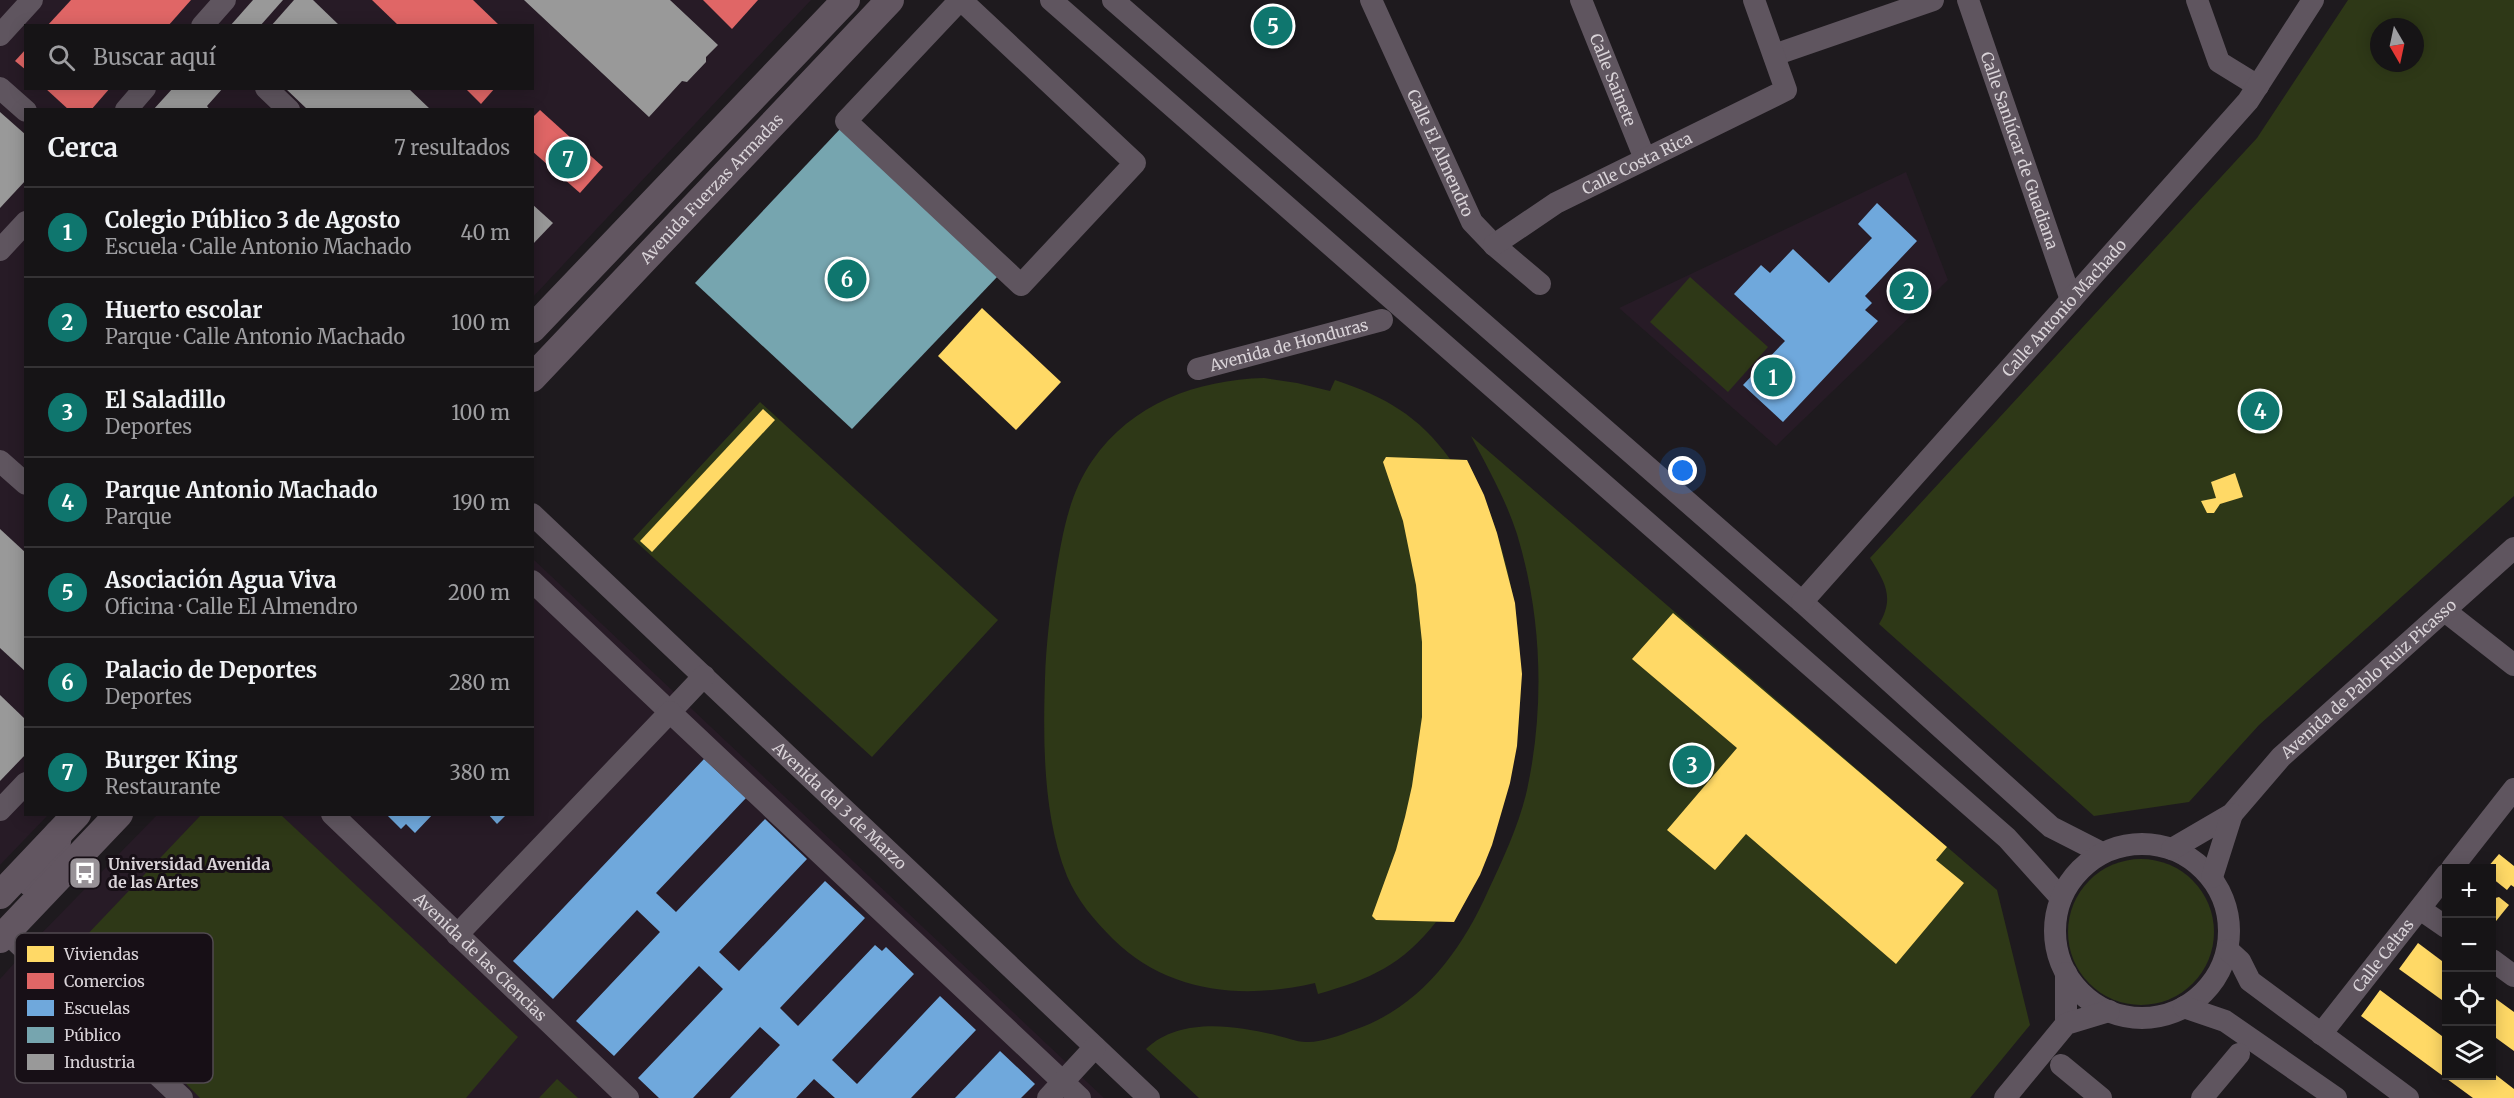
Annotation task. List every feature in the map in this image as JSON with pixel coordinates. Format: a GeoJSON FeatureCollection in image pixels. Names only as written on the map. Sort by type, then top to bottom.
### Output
{"type":"FeatureCollection","features":[{"type":"Feature","properties":{"kind":"main road","name":"Avenida Fuerzas Armadas"},"geometry":{"type":"LineString","coordinates":[[534,327],[846,0]]}},
{"type":"Feature","properties":{"kind":"main road","name":"Avenida Fuerzas Armadas"},"geometry":{"type":"LineString","coordinates":[[534,376],[890,0]]}},
{"type":"Feature","properties":{"kind":"main road"},"geometry":{"type":"LineString","coordinates":[[2,934],[117,816]]}},
{"type":"Feature","properties":{"kind":"main road"},"geometry":{"type":"LineString","coordinates":[[2,934],[6,908],[55,855],[68,824]]}},
{"type":"Feature","properties":{"kind":"main road"},"geometry":{"type":"LineString","coordinates":[[0,895],[68,824]]}},
{"type":"Feature","properties":{"kind":"street"},"geometry":{"type":"LineString","coordinates":[[0,35],[32,0]]}},
{"type":"Feature","properties":{"kind":"street"},"geometry":{"type":"LineString","coordinates":[[204,24],[225,0]]}},
{"type":"Feature","properties":{"kind":"street"},"geometry":{"type":"LineString","coordinates":[[960,0],[1136,163],[1021,285],[846,121],[960,0]]}},
{"type":"Feature","properties":{"kind":"street"},"geometry":{"type":"LineString","coordinates":[[1051,0],[2007,838],[2061,898]]}},
{"type":"Feature","properties":{"kind":"street"},"geometry":{"type":"LineString","coordinates":[[1113,0],[1802,602],[2051,827],[2102,853]]}},
{"type":"Feature","properties":{"kind":"street","name":"Calle El Almendro"},"geometry":{"type":"LineString","coordinates":[[1371,0],[1472,222],[1494,245],[1540,284]]}},
{"type":"Feature","properties":{"kind":"street","name":"Calle Sainete"},"geometry":{"type":"LineString","coordinates":[[1581,0],[1645,159]]}},
{"type":"Feature","properties":{"kind":"street"},"geometry":{"type":"LineString","coordinates":[[1754,0],[1774,55],[1933,0]]}},
{"type":"Feature","properties":{"kind":"street","name":"Calle Sanlúcar de Guadiana"},"geometry":{"type":"LineString","coordinates":[[1968,0],[2071,300]]}},
{"type":"Feature","properties":{"kind":"street"},"geometry":{"type":"LineString","coordinates":[[2197,0],[2219,62],[2258,86]]}},
{"type":"Feature","properties":{"kind":"street","name":"Calle Antonio Machado"},"geometry":{"type":"LineString","coordinates":[[1802,602],[2248,102],[2313,0]]}},
{"type":"Feature","properties":{"kind":"street","name":"Calle Costa Rica"},"geometry":{"type":"LineString","coordinates":[[1494,245],[1556,202],[1786,90],[1774,55]]}},
{"type":"Feature","properties":{"kind":"street"},"geometry":{"type":"LineString","coordinates":[[0,88],[24,109]]}},
{"type":"Feature","properties":{"kind":"street"},"geometry":{"type":"LineString","coordinates":[[128,108],[143,90]]}},
{"type":"Feature","properties":{"kind":"street"},"geometry":{"type":"LineString","coordinates":[[268,90],[287,108]]}},
{"type":"Feature","properties":{"kind":"street"},"geometry":{"type":"LineString","coordinates":[[0,250],[24,224]]}},
{"type":"Feature","properties":{"kind":"street","name":"Avenida de Honduras"},"geometry":{"type":"LineString","coordinates":[[1198,369],[1382,320]]}},
{"type":"Feature","properties":{"kind":"street"},"geometry":{"type":"LineString","coordinates":[[0,461],[24,482]]}},
{"type":"Feature","properties":{"kind":"street","name":"Avenida del 3 de Marzo"},"geometry":{"type":"LineString","coordinates":[[534,516],[1149,1098]]}},
{"type":"Feature","properties":{"kind":"street","name":"Avenida de Pablo Ruiz Picasso"},"geometry":{"type":"LineString","coordinates":[[2172,849],[2232,814],[2281,758],[2514,549]]}},
{"type":"Feature","properties":{"kind":"street"},"geometry":{"type":"LineString","coordinates":[[534,583],[670,712],[1056,1090],[1080,1098]]}},
{"type":"Feature","properties":{"kind":"street"},"geometry":{"type":"LineString","coordinates":[[2445,611],[2514,665]]}},
{"type":"Feature","properties":{"kind":"street"},"geometry":{"type":"LineString","coordinates":[[457,935],[704,676]]}},
{"type":"Feature","properties":{"kind":"street"},"geometry":{"type":"LineString","coordinates":[[0,810],[24,785]]}},
{"type":"Feature","properties":{"kind":"street"},"geometry":{"type":"LineString","coordinates":[[2455,864],[2514,789]]}},
{"type":"Feature","properties":{"kind":"street","name":"Avenida de Pablo Ruiz Picasso"},"geometry":{"type":"LineString","coordinates":[[2212,877],[2232,814]]}},
{"type":"Feature","properties":{"kind":"street","name":"Avenida de las Ciencias"},"geometry":{"type":"LineString","coordinates":[[334,816],[628,1098]]}},
{"type":"Feature","properties":{"kind":"street"},"geometry":{"type":"LineString","coordinates":[[2137,844],[2172,849],[2194,860],[2212,877],[2226,908],[2230,924],[2228,950],[2219,973],[2204,993],[2184,1008],[2159,1016],[2134,1017],[2109,1011],[2092,1002],[2077,988],[2066,973],[2058,955],[2055,936],[2056,917],[2061,898],[2078,872],[2102,853],[2137,844]]}},
{"type":"Feature","properties":{"kind":"street","name":"Calle Celtas"},"geometry":{"type":"LineString","coordinates":[[2321,1034],[2442,880]]}},
{"type":"Feature","properties":{"kind":"street"},"geometry":{"type":"LineString","coordinates":[[2420,909],[2442,924]]}},
{"type":"Feature","properties":{"kind":"street"},"geometry":{"type":"LineString","coordinates":[[2,934],[15,946]]}},
{"type":"Feature","properties":{"kind":"street"},"geometry":{"type":"LineString","coordinates":[[2228,950],[2240,961],[2250,981],[2408,1098]]}},
{"type":"Feature","properties":{"kind":"street"},"geometry":{"type":"LineString","coordinates":[[2496,963],[2514,976]]}},
{"type":"Feature","properties":{"kind":"street"},"geometry":{"type":"LineString","coordinates":[[2066,973],[2066,1024]]}},
{"type":"Feature","properties":{"kind":"street"},"geometry":{"type":"LineString","coordinates":[[2184,1008],[2225,1021],[2336,1098]]}},
{"type":"Feature","properties":{"kind":"street"},"geometry":{"type":"LineString","coordinates":[[2005,1098],[2066,1024],[2109,1011]]}},
{"type":"Feature","properties":{"kind":"street"},"geometry":{"type":"LineString","coordinates":[[1056,1090],[1095,1047]]}},
{"type":"Feature","properties":{"kind":"street"},"geometry":{"type":"LineString","coordinates":[[2202,1098],[2239,1054]]}},
{"type":"Feature","properties":{"kind":"street"},"geometry":{"type":"LineString","coordinates":[[2061,1065],[2101,1098]]}},
{"type":"Feature","properties":{"kind":"street"},"geometry":{"type":"LineString","coordinates":[[166,1083],[182,1098]]}},
{"type":"Feature","properties":{"kind":"shaded area"},"geometry":{"type":"Polygon","coordinates":[[[0,0],[811,0],[534,296],[534,108],[24,108],[24,816],[47,816],[0,865],[0,0]]]}},
{"type":"Feature","properties":{"kind":"shaded area"},"geometry":{"type":"Polygon","coordinates":[[[1906,172],[1948,280],[1776,446],[1619,308],[1906,172]]]}},
{"type":"Feature","properties":{"kind":"shaded area"},"geometry":{"type":"Polygon","coordinates":[[[534,560],[1104,1098],[0,1098],[0,979],[15,962],[15,1083],[213,1083],[213,933],[42,933],[156,816],[534,816],[534,560]]]}},
{"type":"Feature","properties":{"kind":"green space"},"geometry":{"type":"Polygon","coordinates":[[[2348,0],[2514,0],[2514,496],[2259,725],[2189,802],[2094,816],[1879,624],[1886,606],[1886,590],[1870,558],[2257,138],[2348,0]]]}},
{"type":"Feature","properties":{"kind":"green space"},"geometry":{"type":"Polygon","coordinates":[[[1911,273],[1927,289],[1906,310],[1890,294],[1911,273]]]}},
{"type":"Feature","properties":{"kind":"green space"},"geometry":{"type":"Polygon","coordinates":[[[1690,277],[1768,347],[1728,392],[1650,322],[1690,277]]]}},
{"type":"Feature","properties":{"kind":"green space"},"geometry":{"type":"Polygon","coordinates":[[[1264,378],[1330,391],[1335,380],[1353,386],[1385,401],[1413,419],[1426,430],[1450,459],[1467,460],[1492,518],[1509,576],[1518,634],[1520,693],[1515,751],[1502,809],[1482,866],[1454,922],[1436,922],[1398,960],[1370,976],[1318,994],[1315,983],[1260,991],[1207,988],[1158,971],[1134,957],[1099,925],[1071,885],[1053,829],[1046,779],[1044,703],[1050,617],[1063,532],[1077,488],[1084,474],[1108,441],[1126,424],[1168,398],[1214,384],[1264,378]]]}},
{"type":"Feature","properties":{"kind":"green space"},"geometry":{"type":"Polygon","coordinates":[[[760,402],[998,620],[872,757],[633,539],[760,402]]]}},
{"type":"Feature","properties":{"kind":"green space"},"geometry":{"type":"Polygon","coordinates":[[[1471,436],[1997,890],[2030,1025],[1970,1098],[1199,1098],[1146,1049],[1159,1039],[1174,1032],[1208,1026],[1242,1028],[1306,1042],[1324,1040],[1354,1030],[1399,1008],[1418,992],[1451,956],[1477,914],[1510,842],[1527,790],[1537,727],[1538,662],[1532,597],[1517,534],[1502,496],[1471,436]]]}},
{"type":"Feature","properties":{"kind":"green space"},"geometry":{"type":"Polygon","coordinates":[[[200,816],[282,816],[518,1037],[466,1098],[200,1098],[185,1083],[213,1083],[213,933],[89,933],[200,816]]]}},
{"type":"Feature","properties":{"kind":"green space"},"geometry":{"type":"Polygon","coordinates":[[[2141,859],[2169,864],[2193,880],[2209,904],[2214,932],[2209,960],[2193,984],[2169,1000],[2141,1005],[2113,1000],[2089,984],[2073,960],[2068,932],[2073,904],[2089,880],[2113,864],[2141,859]]]}},
{"type":"Feature","properties":{"kind":"green space"},"geometry":{"type":"Polygon","coordinates":[[[557,1079],[578,1098],[539,1098],[557,1079]]]}},
{"type":"Feature","properties":{"kind":"building: Viviendas"},"geometry":{"type":"Polygon","coordinates":[[[982,308],[1061,382],[1016,430],[938,356],[982,308]]]}},
{"type":"Feature","properties":{"kind":"building: Viviendas"},"geometry":{"type":"Polygon","coordinates":[[[763,409],[775,420],[652,552],[640,541],[763,409]]]}},
{"type":"Feature","properties":{"kind":"building: Viviendas"},"geometry":{"type":"Polygon","coordinates":[[[1386,457],[1467,460],[1484,495],[1497,533],[1515,603],[1522,674],[1517,746],[1510,783],[1492,845],[1480,875],[1454,922],[1376,920],[1372,916],[1396,850],[1405,817],[1422,717],[1422,642],[1416,585],[1403,521],[1383,462],[1386,457]]]}},
{"type":"Feature","properties":{"kind":"building: Viviendas"},"geometry":{"type":"Polygon","coordinates":[[[2235,473],[2243,497],[2220,504],[2214,513],[2207,513],[2201,501],[2216,498],[2211,482],[2235,473]]]}},
{"type":"Feature","properties":{"kind":"building: Viviendas"},"geometry":{"type":"Polygon","coordinates":[[[1673,613],[1947,847],[1936,860],[1964,883],[1896,964],[1746,834],[1715,870],[1667,830],[1737,748],[1632,659],[1673,613]]]}},
{"type":"Feature","properties":{"kind":"building: Viviendas"},"geometry":{"type":"Polygon","coordinates":[[[2499,854],[2514,866],[2514,887],[2511,885],[2507,890],[2496,881],[2496,864],[2490,864],[2499,854]]]}},
{"type":"Feature","properties":{"kind":"building: Viviendas"},"geometry":{"type":"Polygon","coordinates":[[[2499,897],[2509,905],[2496,921],[2496,918],[2496,898],[2499,897]]]}},
{"type":"Feature","properties":{"kind":"building: Viviendas"},"geometry":{"type":"Polygon","coordinates":[[[2418,943],[2442,961],[2442,1000],[2399,969],[2418,943]]]}},
{"type":"Feature","properties":{"kind":"building: Viviendas"},"geometry":{"type":"Polygon","coordinates":[[[2380,990],[2442,1036],[2442,1075],[2361,1016],[2380,990]]]}},
{"type":"Feature","properties":{"kind":"building: Viviendas"},"geometry":{"type":"Polygon","coordinates":[[[2496,999],[2514,1012],[2514,1051],[2496,1038],[2496,999]]]}},
{"type":"Feature","properties":{"kind":"building: Viviendas"},"geometry":{"type":"Polygon","coordinates":[[[2496,1075],[2514,1089],[2514,1098],[2473,1098],[2448,1080],[2496,1080],[2496,1075]]]}},
{"type":"Feature","properties":{"kind":"building: Comercios"},"geometry":{"type":"Polygon","coordinates":[[[71,0],[191,0],[170,24],[49,24],[71,0]]]}},
{"type":"Feature","properties":{"kind":"building: Comercios"},"geometry":{"type":"Polygon","coordinates":[[[372,0],[473,0],[498,24],[397,24],[372,0]]]}},
{"type":"Feature","properties":{"kind":"building: Comercios"},"geometry":{"type":"Polygon","coordinates":[[[703,0],[758,0],[732,29],[703,0]]]}},
{"type":"Feature","properties":{"kind":"building: Comercios"},"geometry":{"type":"Polygon","coordinates":[[[24,51],[24,68],[15,61],[24,51]]]}},
{"type":"Feature","properties":{"kind":"building: Comercios"},"geometry":{"type":"Polygon","coordinates":[[[47,90],[108,90],[93,108],[67,108],[47,90]]]}},
{"type":"Feature","properties":{"kind":"building: Comercios"},"geometry":{"type":"Polygon","coordinates":[[[467,90],[493,90],[481,104],[467,90]]]}},
{"type":"Feature","properties":{"kind":"building: Comercios"},"geometry":{"type":"Polygon","coordinates":[[[540,110],[603,167],[580,193],[534,153],[534,116],[540,110]]]}},
{"type":"Feature","properties":{"kind":"building: Escuelas"},"geometry":{"type":"Polygon","coordinates":[[[1877,203],[1917,241],[1865,296],[1872,303],[1865,310],[1878,321],[1783,422],[1743,385],[1785,341],[1734,294],[1761,265],[1770,273],[1793,249],[1829,283],[1872,238],[1858,224],[1877,203]]]}},
{"type":"Feature","properties":{"kind":"building: Escuelas"},"geometry":{"type":"Polygon","coordinates":[[[704,759],[746,798],[656,893],[676,912],[765,819],[807,859],[719,952],[739,971],[825,881],[865,918],[780,1008],[798,1026],[875,945],[882,951],[886,947],[914,974],[832,1060],[857,1084],[940,996],[976,1030],[911,1098],[835,1098],[814,1079],[796,1098],[730,1098],[780,1045],[760,1027],[693,1098],[659,1098],[638,1078],[723,989],[699,966],[614,1056],[576,1021],[660,932],[637,910],[553,999],[513,961],[704,759]]]}},
{"type":"Feature","properties":{"kind":"building: Escuelas"},"geometry":{"type":"Polygon","coordinates":[[[388,816],[431,816],[415,833],[406,824],[401,829],[388,816]]]}},
{"type":"Feature","properties":{"kind":"building: Escuelas"},"geometry":{"type":"Polygon","coordinates":[[[490,816],[505,816],[497,824],[490,816]]]}},
{"type":"Feature","properties":{"kind":"building: Escuelas"},"geometry":{"type":"Polygon","coordinates":[[[1000,1051],[1035,1084],[1021,1098],[955,1098],[1000,1051]]]}},
{"type":"Feature","properties":{"kind":"building: Público"},"geometry":{"type":"Polygon","coordinates":[[[841,128],[998,276],[852,429],[695,283],[841,128]]]}},
{"type":"Feature","properties":{"kind":"building: Industria"},"geometry":{"type":"Polygon","coordinates":[[[253,0],[283,0],[262,24],[232,24],[253,0]]]}},
{"type":"Feature","properties":{"kind":"building: Industria"},"geometry":{"type":"Polygon","coordinates":[[[294,0],[313,0],[338,24],[273,24],[294,0]]]}},
{"type":"Feature","properties":{"kind":"building: Industria"},"geometry":{"type":"Polygon","coordinates":[[[524,0],[670,0],[718,45],[687,82],[682,81],[649,117],[524,0]]]}},
{"type":"Feature","properties":{"kind":"building: Industria"},"geometry":{"type":"Polygon","coordinates":[[[171,90],[221,90],[207,106],[208,108],[155,108],[171,90]]]}},
{"type":"Feature","properties":{"kind":"building: Industria"},"geometry":{"type":"Polygon","coordinates":[[[287,90],[410,90],[429,108],[306,108],[287,90]]]}},
{"type":"Feature","properties":{"kind":"building: Industria"},"geometry":{"type":"Polygon","coordinates":[[[0,112],[24,133],[24,182],[0,208],[0,112]]]}},
{"type":"Feature","properties":{"kind":"building: Industria"},"geometry":{"type":"Polygon","coordinates":[[[534,206],[553,223],[534,243],[534,206]]]}},
{"type":"Feature","properties":{"kind":"building: Industria"},"geometry":{"type":"Polygon","coordinates":[[[0,529],[24,551],[24,670],[0,648],[0,529]]]}},
{"type":"Feature","properties":{"kind":"building: Industria"},"geometry":{"type":"Polygon","coordinates":[[[0,695],[24,718],[24,756],[0,781],[0,695]]]}},
{"type":"Feature","properties":{"kind":"place","name":"Asociación Agua Viva"},"geometry":{"type":"Point","coordinates":[1273,26]}},
{"type":"Feature","properties":{"kind":"place","name":"Burger King"},"geometry":{"type":"Point","coordinates":[568,159]}},
{"type":"Feature","properties":{"kind":"place","name":"Palacio de Deportes"},"geometry":{"type":"Point","coordinates":[847,279]}},
{"type":"Feature","properties":{"kind":"place","name":"Huerto escolar"},"geometry":{"type":"Point","coordinates":[1909,291]}},
{"type":"Feature","properties":{"kind":"place","name":"Colegio Público 3 de Agosto"},"geometry":{"type":"Point","coordinates":[1773,377]}},
{"type":"Feature","properties":{"kind":"place","name":"Parque Antonio Machado"},"geometry":{"type":"Point","coordinates":[2260,411]}},
{"type":"Feature","properties":{"kind":"place","name":"El Saladillo"},"geometry":{"type":"Point","coordinates":[1692,765]}},
{"type":"Feature","properties":{"kind":"place","name":"Universidad Avenida de las Artes"},"geometry":{"type":"Point","coordinates":[85,873]}}]}
